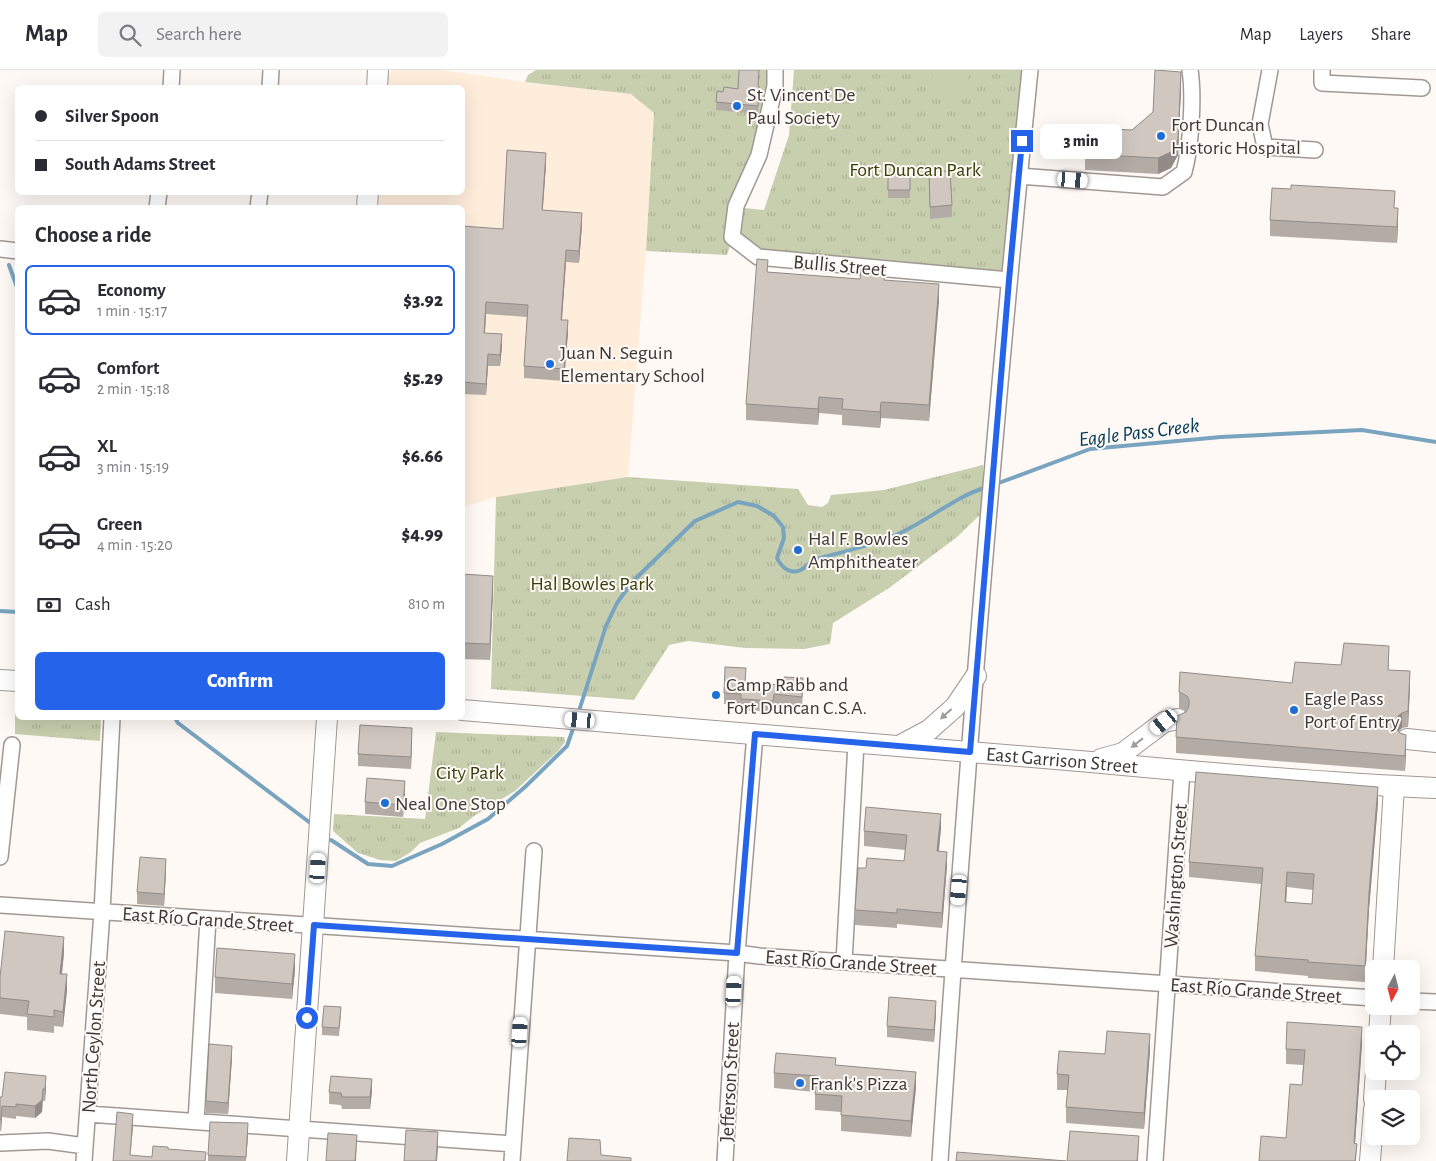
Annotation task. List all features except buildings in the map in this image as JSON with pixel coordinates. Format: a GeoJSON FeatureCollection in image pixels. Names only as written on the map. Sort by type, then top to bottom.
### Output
{"type":"FeatureCollection","features":[{"type":"Feature","properties":{"kind":"main road"},"geometry":{"type":"LineString","coordinates":[[377,85],[378,70]]}},
{"type":"Feature","properties":{"kind":"main road"},"geometry":{"type":"LineString","coordinates":[[899,746],[929,730],[955,706],[976,676]]}},
{"type":"Feature","properties":{"kind":"main road"},"geometry":{"type":"LineString","coordinates":[[0,680],[15,681]]}},
{"type":"Feature","properties":{"kind":"main road","name":"East Garrison Street"},"geometry":{"type":"LineString","coordinates":[[465,710],[1182,770],[1436,788]]}},
{"type":"Feature","properties":{"kind":"main road"},"geometry":{"type":"LineString","coordinates":[[1091,762],[1123,753],[1164,722],[1178,719]]}},
{"type":"Feature","properties":{"kind":"main road"},"geometry":{"type":"LineString","coordinates":[[298,1161],[328,720]]}},
{"type":"Feature","properties":{"kind":"main road"},"geometry":{"type":"LineString","coordinates":[[1407,738],[1436,742]]}},
{"type":"Feature","properties":{"kind":"main road"},"geometry":{"type":"LineString","coordinates":[[1384,960],[1394,786]]}},
{"type":"Feature","properties":{"kind":"main road"},"geometry":{"type":"LineString","coordinates":[[1370,1161],[1371,1145]]}},
{"type":"Feature","properties":{"kind":"street"},"geometry":{"type":"LineString","coordinates":[[170,85],[172,70]]}},
{"type":"Feature","properties":{"kind":"street"},"geometry":{"type":"LineString","coordinates":[[270,85],[271,70]]}},
{"type":"Feature","properties":{"kind":"street","name":"Bullis Street"},"geometry":{"type":"LineString","coordinates":[[775,70],[775,86],[759,155],[736,206],[732,237],[758,257],[1009,280]]}},
{"type":"Feature","properties":{"kind":"street"},"geometry":{"type":"LineString","coordinates":[[940,1161],[953,969],[992,476],[1030,70]]}},
{"type":"Feature","properties":{"kind":"street"},"geometry":{"type":"LineString","coordinates":[[1019,176],[1163,186],[1184,172],[1188,159],[1192,84],[1190,70]]}},
{"type":"Feature","properties":{"kind":"street"},"geometry":{"type":"LineString","coordinates":[[1270,70],[1260,124],[1265,147],[1314,150]]}},
{"type":"Feature","properties":{"kind":"street"},"geometry":{"type":"LineString","coordinates":[[1322,70],[1322,83],[1422,88]]}},
{"type":"Feature","properties":{"kind":"street"},"geometry":{"type":"LineString","coordinates":[[0,249],[15,251]]}},
{"type":"Feature","properties":{"kind":"street","name":"North Ceylon Street"},"geometry":{"type":"LineString","coordinates":[[85,1153],[102,912],[112,720]]}},
{"type":"Feature","properties":{"kind":"street","name":"Jefferson Street"},"geometry":{"type":"LineString","coordinates":[[725,1161],[737,953],[755,734]]}},
{"type":"Feature","properties":{"kind":"street"},"geometry":{"type":"LineString","coordinates":[[844,962],[856,742]]}},
{"type":"Feature","properties":{"kind":"street"},"geometry":{"type":"LineString","coordinates":[[0,857],[12,745]]}},
{"type":"Feature","properties":{"kind":"street","name":"Washington Street"},"geometry":{"type":"LineString","coordinates":[[1155,1161],[1182,770]]}},
{"type":"Feature","properties":{"kind":"street"},"geometry":{"type":"LineString","coordinates":[[512,1161],[534,851]]}},
{"type":"Feature","properties":{"kind":"street","name":"East Río Grande Street"},"geometry":{"type":"LineString","coordinates":[[0,905],[737,953],[1365,997]]}},
{"type":"Feature","properties":{"kind":"street"},"geometry":{"type":"LineString","coordinates":[[196,1121],[208,919]]}},
{"type":"Feature","properties":{"kind":"street"},"geometry":{"type":"LineString","coordinates":[[1420,1001],[1436,1002]]}},
{"type":"Feature","properties":{"kind":"street"},"geometry":{"type":"LineString","coordinates":[[88,1114],[513,1144]]}},
{"type":"Feature","properties":{"kind":"street"},"geometry":{"type":"LineString","coordinates":[[0,1143],[48,1141],[85,1153]]}},
{"type":"Feature","properties":{"kind":"shaded area","name":"Juan N. Seguin Elementary School"},"geometry":{"type":"Polygon","coordinates":[[[392,70],[442,70],[631,94],[654,113],[646,251],[628,477],[496,497],[465,506],[465,205],[379,205],[380,195],[465,195],[465,85],[388,85],[388,77],[392,70]]]}},
{"type":"Feature","properties":{"kind":"green space"},"geometry":{"type":"Polygon","coordinates":[[[536,70],[769,70],[759,155],[727,255],[646,251],[654,113],[631,94],[525,82],[528,75],[536,70]]]}},
{"type":"Feature","properties":{"kind":"green space","name":"Fort Duncan Park"},"geometry":{"type":"Polygon","coordinates":[[[794,70],[1025,70],[1004,279],[763,253],[741,235],[744,208],[764,210],[789,135],[794,70]]]}},
{"type":"Feature","properties":{"kind":"green space"},"geometry":{"type":"Polygon","coordinates":[[[933,70],[969,70],[967,93],[948,97],[936,92],[932,88],[933,70]]]}},
{"type":"Feature","properties":{"kind":"green space","name":"Hal Bowles Park"},"geometry":{"type":"Polygon","coordinates":[[[983,465],[983,512],[957,537],[889,588],[833,623],[830,644],[804,649],[745,648],[688,641],[669,645],[634,700],[491,689],[496,497],[628,477],[798,489],[808,505],[822,507],[828,503],[831,495],[884,490],[983,465]]]}},
{"type":"Feature","properties":{"kind":"green space"},"geometry":{"type":"Polygon","coordinates":[[[15,720],[101,720],[100,741],[15,734],[15,720]]]}},
{"type":"Feature","properties":{"kind":"green space","name":"City Park"},"geometry":{"type":"Polygon","coordinates":[[[436,732],[564,737],[565,742],[558,751],[515,791],[474,816],[459,828],[420,843],[411,852],[396,861],[380,860],[358,853],[333,831],[334,814],[425,819],[436,732]]]}},
{"type":"Feature","properties":{"kind":"waterway"},"geometry":{"type":"LineString","coordinates":[[9,265],[15,282]]}},
{"type":"Feature","properties":{"kind":"waterway","name":"Eagle Pass Creek"},"geometry":{"type":"LineString","coordinates":[[996,484],[1090,449],[1221,437],[1362,430],[1436,442]]}},
{"type":"Feature","properties":{"kind":"waterway","name":"Eagle Pass Creek"},"geometry":{"type":"LineString","coordinates":[[578,714],[606,626],[617,603],[632,582],[695,521],[738,502],[757,506],[774,516],[783,527],[784,538],[777,558],[785,568],[796,571],[804,568],[811,561],[866,546],[896,535],[963,497],[987,487]]}},
{"type":"Feature","properties":{"kind":"waterway","name":"Eagle Pass Creek"},"geometry":{"type":"LineString","coordinates":[[0,611],[15,612]]}},
{"type":"Feature","properties":{"kind":"waterway","name":"Eagle Pass Creek"},"geometry":{"type":"LineString","coordinates":[[176,720],[309,822]]}},
{"type":"Feature","properties":{"kind":"waterway","name":"Eagle Pass Creek"},"geometry":{"type":"LineString","coordinates":[[331,840],[368,864],[392,866],[442,844],[488,819],[525,787],[567,746],[574,726]]}},
{"type":"Feature","properties":{"kind":"place","name":"St. Vincent De Paul Society"},"geometry":{"type":"Point","coordinates":[737,106]}},
{"type":"Feature","properties":{"kind":"place","name":"Fort Duncan Historic Hospital"},"geometry":{"type":"Point","coordinates":[1161,136]}},
{"type":"Feature","properties":{"kind":"place","name":"Juan N. Seguin Elementary School"},"geometry":{"type":"Point","coordinates":[550,364]}},
{"type":"Feature","properties":{"kind":"place","name":"Hal F. Bowles Amphitheater"},"geometry":{"type":"Point","coordinates":[798,550]}},
{"type":"Feature","properties":{"kind":"place","name":"Camp Rabb and Fort Duncan C.S.A."},"geometry":{"type":"Point","coordinates":[716,695]}},
{"type":"Feature","properties":{"kind":"place","name":"Eagle Pass Port of Entry"},"geometry":{"type":"Point","coordinates":[1294,710]}},
{"type":"Feature","properties":{"kind":"place","name":"Neal One Stop"},"geometry":{"type":"Point","coordinates":[385,803]}},
{"type":"Feature","properties":{"kind":"place","name":"Frank's Pizza"},"geometry":{"type":"Point","coordinates":[800,1083]}},
{"type":"Feature","properties":{"kind":"route"},"geometry":{"type":"LineString","coordinates":[[307,1018],[314,925],[737,953],[755,734],[970,752],[1022,141]]}}]}
